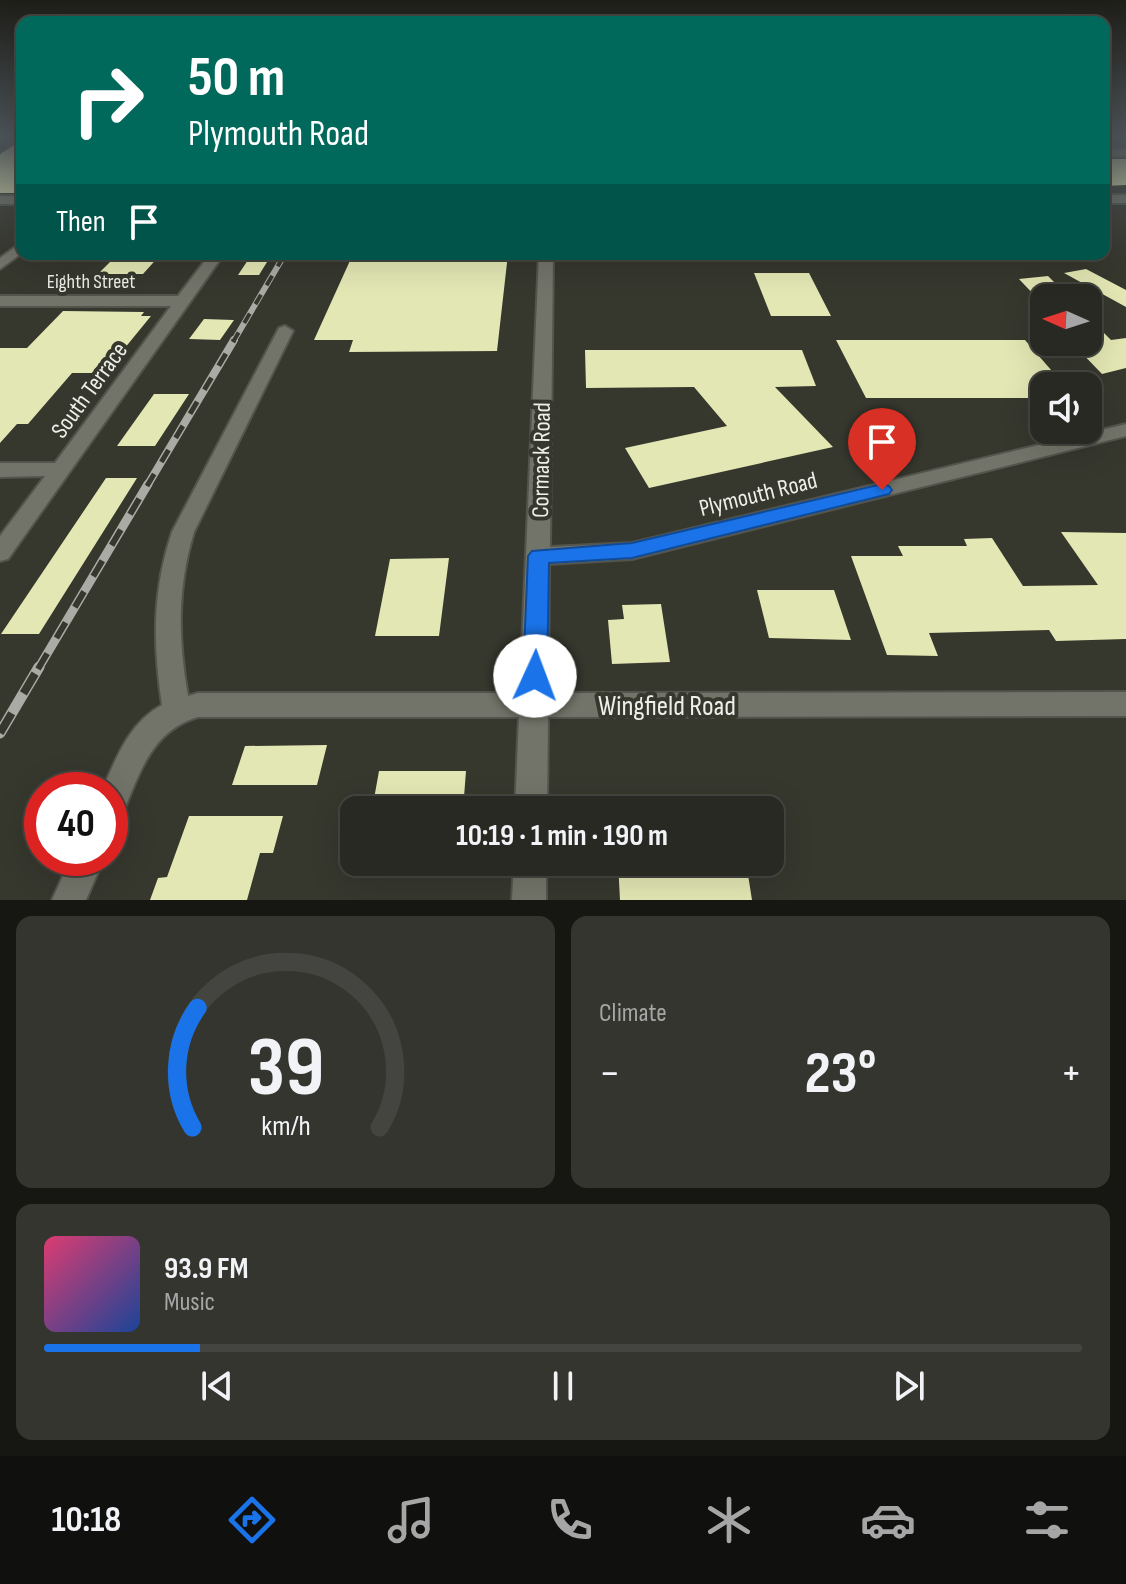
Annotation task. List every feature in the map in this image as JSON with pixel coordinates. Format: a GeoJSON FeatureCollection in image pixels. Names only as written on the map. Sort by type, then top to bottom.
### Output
{"type":"FeatureCollection","features":[{"type":"Feature","properties":{"kind":"street"},"geometry":{"type":"LineString","coordinates":[[0,265],[16,251]]}},
{"type":"Feature","properties":{"kind":"street","name":"South Terrace"},"geometry":{"type":"LineString","coordinates":[[0,553],[213,260]]}},
{"type":"Feature","properties":{"kind":"street","name":"Cormack Road"},"geometry":{"type":"LineString","coordinates":[[531,796],[546,260]]}},
{"type":"Feature","properties":{"kind":"street","name":"Eighth Street"},"geometry":{"type":"LineString","coordinates":[[0,301],[183,301]]}},
{"type":"Feature","properties":{"kind":"street"},"geometry":{"type":"LineString","coordinates":[[126,772],[144,734],[170,713],[164,630],[173,563],[183,532],[285,331]]}},
{"type":"Feature","properties":{"kind":"street","name":"Plymouth Road"},"geometry":{"type":"LineString","coordinates":[[539,556],[632,551],[1126,430]]}},
{"type":"Feature","properties":{"kind":"street"},"geometry":{"type":"LineString","coordinates":[[0,470],[61,469]]}},
{"type":"Feature","properties":{"kind":"street","name":"Wingfield Road"},"geometry":{"type":"LineString","coordinates":[[170,713],[198,705],[1126,704]]}},
{"type":"Feature","properties":{"kind":"street"},"geometry":{"type":"LineString","coordinates":[[69,900],[80,876]]}},
{"type":"Feature","properties":{"kind":"street"},"geometry":{"type":"LineString","coordinates":[[529,900],[530,876]]}},
{"type":"Feature","properties":{"kind":"building"},"geometry":{"type":"Polygon","coordinates":[[[0,178],[16,178],[16,193],[0,193],[0,178]]]}},
{"type":"Feature","properties":{"kind":"building"},"geometry":{"type":"Polygon","coordinates":[[[1110,178],[1126,178],[1126,185],[1110,186],[1110,178]]]}},
{"type":"Feature","properties":{"kind":"building"},"geometry":{"type":"Polygon","coordinates":[[[112,260],[156,260],[143,274],[98,274],[112,260]]]}},
{"type":"Feature","properties":{"kind":"building"},"geometry":{"type":"Polygon","coordinates":[[[248,260],[268,260],[259,275],[238,275],[248,260]]]}},
{"type":"Feature","properties":{"kind":"building"},"geometry":{"type":"Polygon","coordinates":[[[350,260],[507,260],[497,351],[349,352],[353,340],[314,340],[350,260]]]}},
{"type":"Feature","properties":{"kind":"building"},"geometry":{"type":"Polygon","coordinates":[[[1086,269],[1126,290],[1126,307],[1102,294],[1102,284],[1084,284],[1064,273],[1086,269]]]}},
{"type":"Feature","properties":{"kind":"building"},"geometry":{"type":"Polygon","coordinates":[[[754,273],[809,273],[831,316],[771,316],[754,273]]]}},
{"type":"Feature","properties":{"kind":"building"},"geometry":{"type":"Polygon","coordinates":[[[1048,276],[1056,284],[1030,284],[1030,291],[1019,279],[1048,276]]]}},
{"type":"Feature","properties":{"kind":"building"},"geometry":{"type":"Polygon","coordinates":[[[63,311],[144,312],[141,316],[151,316],[115,360],[119,360],[109,373],[72,373],[28,424],[17,424],[0,443],[0,348],[27,348],[63,311]]]}},
{"type":"Feature","properties":{"kind":"building"},"geometry":{"type":"Polygon","coordinates":[[[204,319],[234,320],[220,340],[189,339],[204,319]]]}},
{"type":"Feature","properties":{"kind":"building"},"geometry":{"type":"Polygon","coordinates":[[[1102,331],[1111,340],[1126,338],[1126,368],[1100,372],[1085,356],[1102,356],[1102,331]]]}},
{"type":"Feature","properties":{"kind":"building"},"geometry":{"type":"Polygon","coordinates":[[[836,340],[1025,340],[1030,346],[1030,356],[1039,356],[1053,372],[1030,372],[1030,398],[866,398],[836,340]]]}},
{"type":"Feature","properties":{"kind":"building"},"geometry":{"type":"Polygon","coordinates":[[[585,350],[802,350],[816,386],[775,387],[833,447],[649,488],[625,448],[727,426],[694,387],[586,388],[585,350]]]}},
{"type":"Feature","properties":{"kind":"building"},"geometry":{"type":"Polygon","coordinates":[[[154,394],[189,394],[155,446],[117,446],[154,394]]]}},
{"type":"Feature","properties":{"kind":"building"},"geometry":{"type":"Polygon","coordinates":[[[106,478],[137,478],[39,634],[1,634],[106,478]]]}},
{"type":"Feature","properties":{"kind":"building"},"geometry":{"type":"Polygon","coordinates":[[[1061,532],[1126,533],[1126,639],[1056,641],[1049,630],[929,633],[938,656],[887,655],[851,556],[903,556],[898,546],[967,546],[964,539],[992,538],[1023,586],[1098,585],[1061,532]]]}},
{"type":"Feature","properties":{"kind":"building"},"geometry":{"type":"Polygon","coordinates":[[[449,558],[439,636],[375,636],[390,559],[449,558]]]}},
{"type":"Feature","properties":{"kind":"building"},"geometry":{"type":"Polygon","coordinates":[[[757,590],[834,590],[851,640],[769,638],[757,590]]]}},
{"type":"Feature","properties":{"kind":"building"},"geometry":{"type":"Polygon","coordinates":[[[661,604],[670,662],[612,664],[608,620],[624,619],[622,605],[661,604]]]}},
{"type":"Feature","properties":{"kind":"building"},"geometry":{"type":"Polygon","coordinates":[[[327,745],[317,785],[232,785],[245,746],[327,745]]]}},
{"type":"Feature","properties":{"kind":"building"},"geometry":{"type":"Polygon","coordinates":[[[379,771],[466,771],[464,796],[375,796],[379,771]]]}},
{"type":"Feature","properties":{"kind":"building"},"geometry":{"type":"Polygon","coordinates":[[[189,816],[283,816],[273,853],[260,853],[247,900],[150,900],[158,878],[167,877],[189,816]]]}},
{"type":"Feature","properties":{"kind":"building"},"geometry":{"type":"Polygon","coordinates":[[[619,876],[748,876],[752,900],[620,900],[619,876]]]}},
{"type":"Feature","properties":{"kind":"railway"},"geometry":{"type":"LineString","coordinates":[[233,342],[281,260]]}},
{"type":"Feature","properties":{"kind":"railway"},"geometry":{"type":"LineString","coordinates":[[147,486],[234,340]]}},
{"type":"Feature","properties":{"kind":"railway"},"geometry":{"type":"LineString","coordinates":[[38,669],[148,484]]}},
{"type":"Feature","properties":{"kind":"railway"},"geometry":{"type":"LineString","coordinates":[[0,733],[39,667]]}},
{"type":"Feature","properties":{"kind":"route"},"geometry":{"type":"LineString","coordinates":[[535,676],[539,556],[632,551],[882,490]]}}]}
